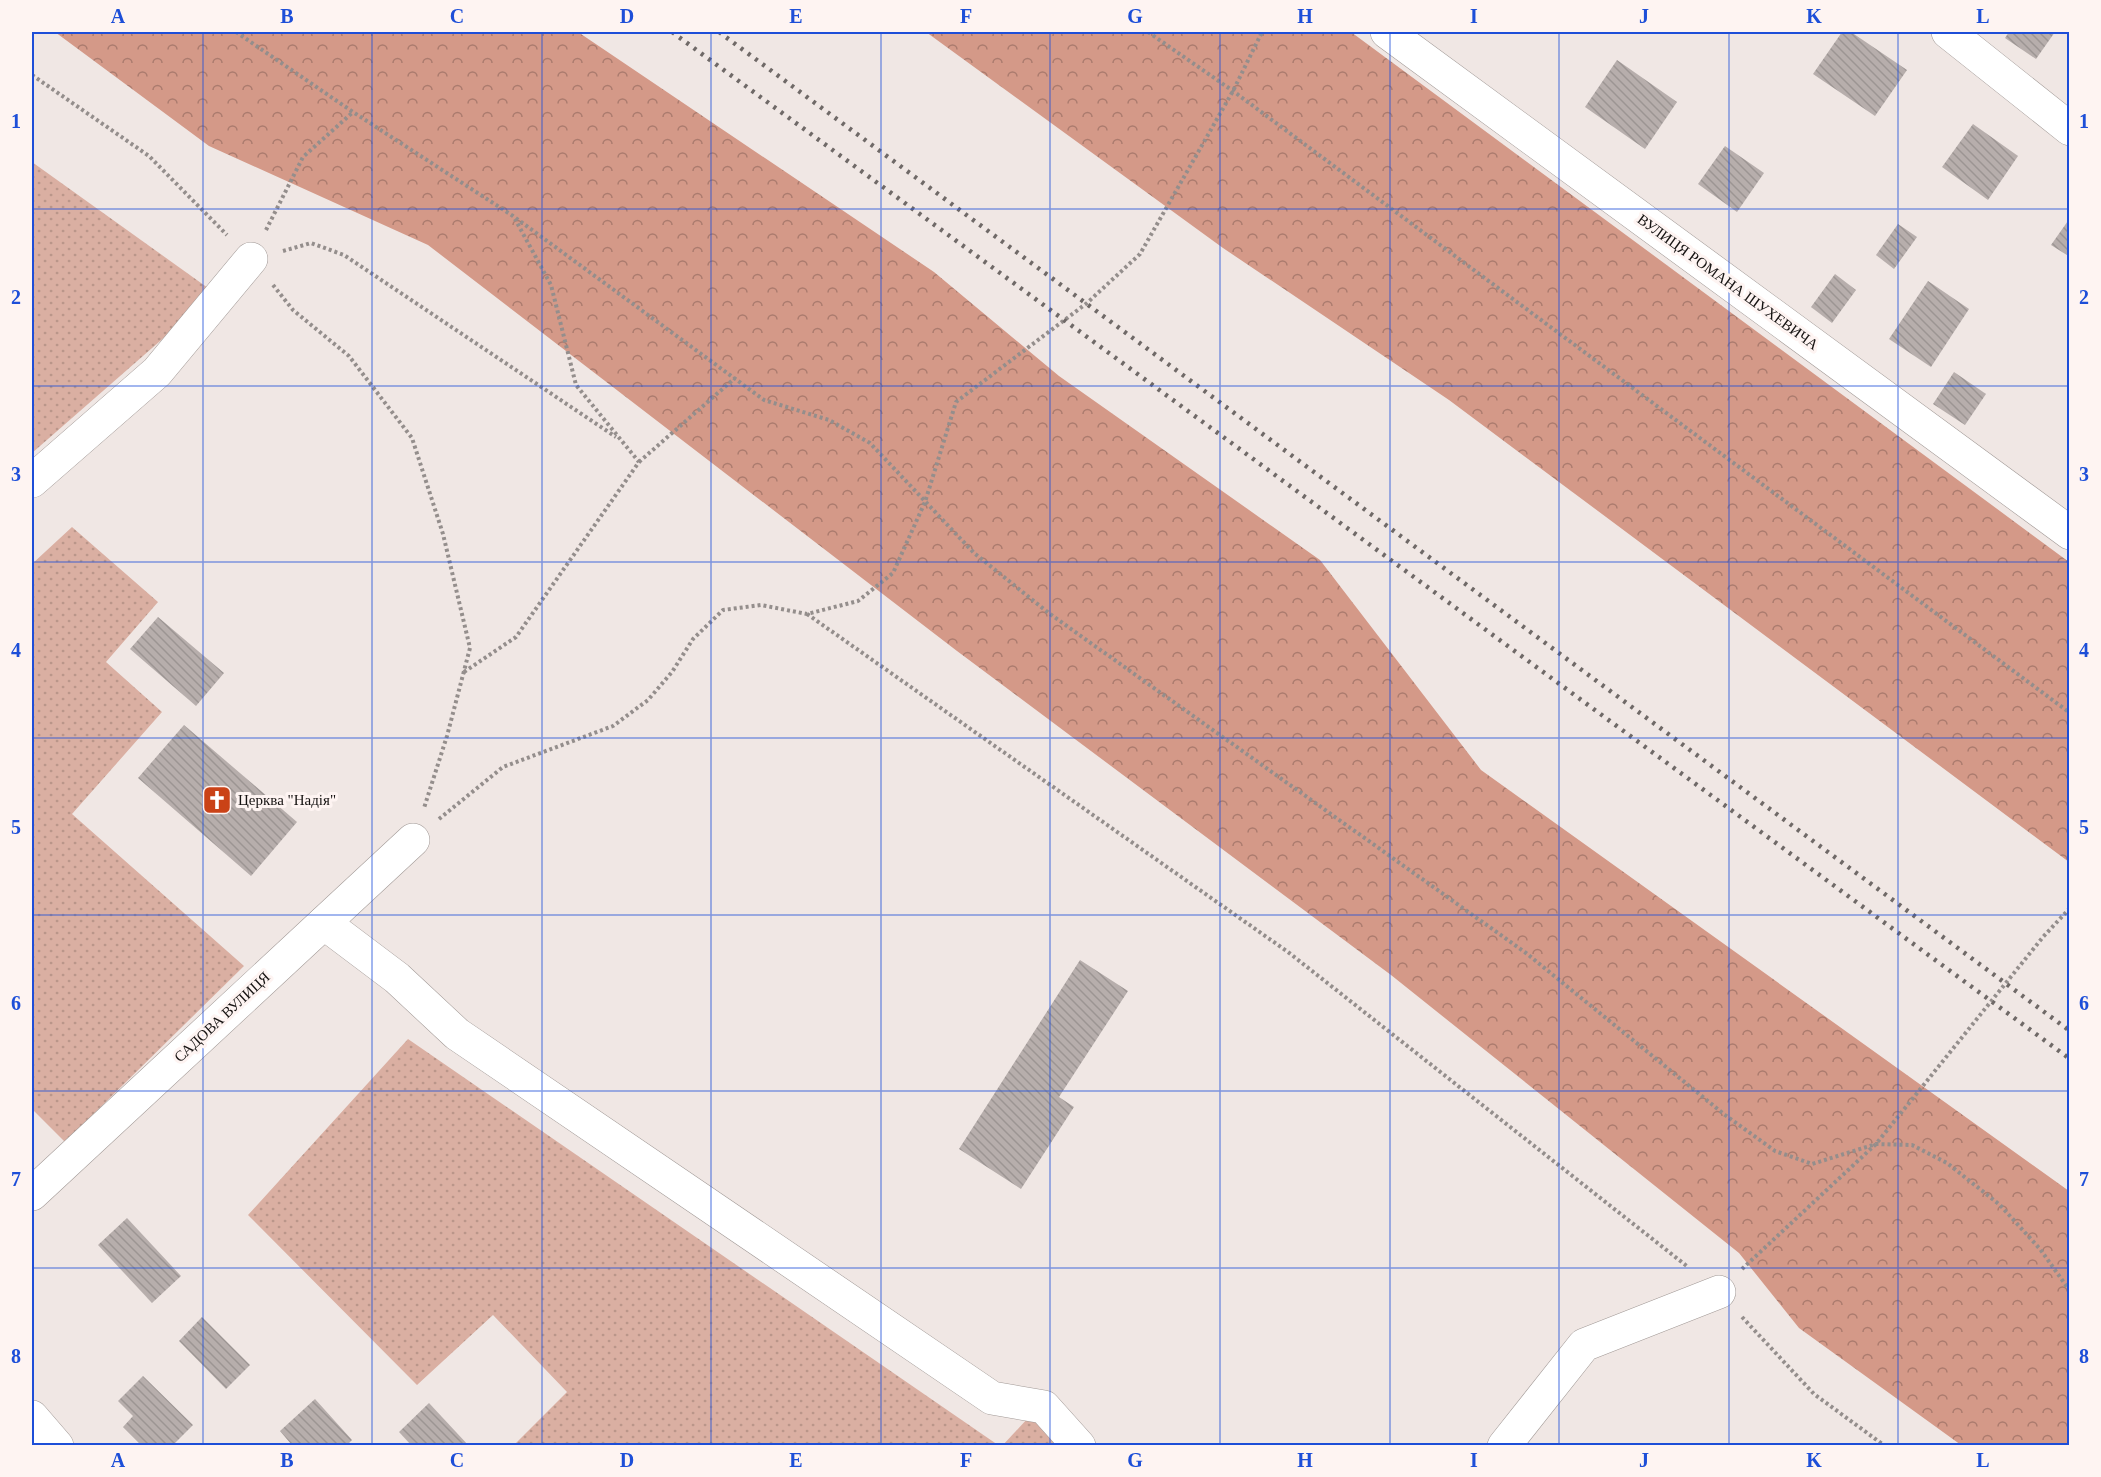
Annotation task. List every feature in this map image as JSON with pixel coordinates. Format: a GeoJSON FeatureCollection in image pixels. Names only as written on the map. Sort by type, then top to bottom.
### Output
{"type":"FeatureCollection","features":[{"type":"Feature","properties":{"kind":"street","name":"ВУЛИЦЯ РОМАНА ШУХЕВИЧА"},"geometry":{"type":"LineString","coordinates":[[1387,32],[2070,533]]}},
{"type":"Feature","properties":{"kind":"street"},"geometry":{"type":"LineString","coordinates":[[1948,32],[2070,129]]}},
{"type":"Feature","properties":{"kind":"street"},"geometry":{"type":"LineString","coordinates":[[32,481],[157,372],[251,260]]}},
{"type":"Feature","properties":{"kind":"street","name":"САДОВА ВУЛИЦЯ"},"geometry":{"type":"LineString","coordinates":[[32,1194],[413,840]]}},
{"type":"Feature","properties":{"kind":"street"},"geometry":{"type":"LineString","coordinates":[[324,923],[397,978],[457,1034],[992,1398],[1044,1407],[1078,1446]]}},
{"type":"Feature","properties":{"kind":"street"},"geometry":{"type":"LineString","coordinates":[[1504,1446],[1584,1345],[1719,1292]]}},
{"type":"Feature","properties":{"kind":"street"},"geometry":{"type":"LineString","coordinates":[[32,1417],[57,1446]]}},
{"type":"Feature","properties":{"kind":"path"},"geometry":{"type":"LineString","coordinates":[[236,32],[353,112],[513,216],[764,400],[829,420],[870,442],[974,553],[1050,614],[1526,953],[1725,1114],[1775,1151],[1812,1164],[1876,1144],[1912,1145],[1947,1163],[2000,1205],[2040,1249],[2070,1291]]}},
{"type":"Feature","properties":{"kind":"path"},"geometry":{"type":"LineString","coordinates":[[1148,32],[1233,91],[2070,713]]}},
{"type":"Feature","properties":{"kind":"path"},"geometry":{"type":"LineString","coordinates":[[807,614],[858,601],[893,573],[925,502],[956,402],[1087,303],[1140,254],[1233,91],[1262,32]]}},
{"type":"Feature","properties":{"kind":"path"},"geometry":{"type":"LineString","coordinates":[[32,75],[148,156],[251,260],[293,310],[349,356],[412,438],[443,534],[470,648],[447,736],[413,840]]}},
{"type":"Feature","properties":{"kind":"path"},"geometry":{"type":"LineString","coordinates":[[251,260],[303,157],[353,112]]}},
{"type":"Feature","properties":{"kind":"path"},"geometry":{"type":"LineString","coordinates":[[513,216],[551,285],[576,384],[639,462]]}},
{"type":"Feature","properties":{"kind":"path"},"geometry":{"type":"LineString","coordinates":[[251,260],[311,243],[344,255],[622,440]]}},
{"type":"Feature","properties":{"kind":"path"},"geometry":{"type":"LineString","coordinates":[[464,672],[516,637],[639,462],[735,378]]}},
{"type":"Feature","properties":{"kind":"path"},"geometry":{"type":"LineString","coordinates":[[413,840],[503,767],[613,726],[648,700],[672,672],[693,639],[723,610],[761,605],[807,614],[1288,952],[1719,1292],[1814,1394],[1885,1446]]}},
{"type":"Feature","properties":{"kind":"path"},"geometry":{"type":"LineString","coordinates":[[1719,1292],[1876,1144],[2036,945],[2070,908]]}},
{"type":"Feature","properties":{"kind":"green space"},"geometry":{"type":"Polygon","coordinates":[[[55,32],[578,32],[934,272],[1059,376],[1320,560],[1481,770],[2069,1191],[2069,1445],[1961,1445],[1799,1328],[1739,1253],[1391,975],[957,651],[428,245],[209,146],[55,32]]]}},
{"type":"Feature","properties":{"kind":"green space"},"geometry":{"type":"Polygon","coordinates":[[[926,32],[1351,32],[2069,562],[2069,862],[1449,400],[1223,248],[926,32]]]}},
{"type":"Feature","properties":{"kind":"shaded area"},"geometry":{"type":"Polygon","coordinates":[[[32,162],[215,293],[32,453],[32,162]]]}},
{"type":"Feature","properties":{"kind":"shaded area"},"geometry":{"type":"Polygon","coordinates":[[[72,527],[158,602],[106,662],[162,712],[72,814],[244,966],[65,1142],[32,1109],[32,564],[72,527]]]}},
{"type":"Feature","properties":{"kind":"shaded area"},"geometry":{"type":"Polygon","coordinates":[[[408,1039],[998,1445],[514,1445],[567,1392],[493,1315],[417,1385],[248,1215],[408,1039]]]}},
{"type":"Feature","properties":{"kind":"shaded area"},"geometry":{"type":"Polygon","coordinates":[[[1029,1417],[1068,1446],[1002,1446],[1029,1417]]]}},
{"type":"Feature","properties":{"kind":"building"},"geometry":{"type":"Polygon","coordinates":[[[1842,32],[1851,32],[1907,70],[1875,116],[1813,74],[1842,32]]]}},
{"type":"Feature","properties":{"kind":"building"},"geometry":{"type":"Polygon","coordinates":[[[2009,32],[2055,32],[2036,59],[2005,38],[2009,32]]]}},
{"type":"Feature","properties":{"kind":"building"},"geometry":{"type":"Polygon","coordinates":[[[1617,60],[1677,102],[1645,149],[1585,107],[1617,60]]]}},
{"type":"Feature","properties":{"kind":"building"},"geometry":{"type":"Polygon","coordinates":[[[1973,124],[2018,156],[1988,200],[1942,167],[1973,124]]]}},
{"type":"Feature","properties":{"kind":"building"},"geometry":{"type":"Polygon","coordinates":[[[1725,146],[1764,173],[1737,212],[1698,184],[1725,146]]]}},
{"type":"Feature","properties":{"kind":"building"},"geometry":{"type":"Polygon","coordinates":[[[2070,218],[2070,257],[2051,245],[2070,218]]]}},
{"type":"Feature","properties":{"kind":"building"},"geometry":{"type":"Polygon","coordinates":[[[1898,224],[1917,237],[1894,269],[1876,255],[1898,224]]]}},
{"type":"Feature","properties":{"kind":"building"},"geometry":{"type":"Polygon","coordinates":[[[1835,274],[1856,290],[1832,323],[1811,307],[1835,274]]]}},
{"type":"Feature","properties":{"kind":"building"},"geometry":{"type":"Polygon","coordinates":[[[1928,281],[1969,309],[1931,367],[1889,339],[1928,281]]]}},
{"type":"Feature","properties":{"kind":"building"},"geometry":{"type":"Polygon","coordinates":[[[1954,372],[1986,394],[1965,425],[1933,404],[1954,372]]]}},
{"type":"Feature","properties":{"kind":"building"},"geometry":{"type":"Polygon","coordinates":[[[158,617],[224,673],[196,706],[130,649],[158,617]]]}},
{"type":"Feature","properties":{"kind":"building","name":"Церква \"Надія\""},"geometry":{"type":"Polygon","coordinates":[[[184,725],[297,822],[251,876],[138,778],[184,725]]]}},
{"type":"Feature","properties":{"kind":"building"},"geometry":{"type":"Polygon","coordinates":[[[1080,960],[1128,991],[1059,1097],[1074,1107],[1021,1189],[959,1149],[1080,960]]]}},
{"type":"Feature","properties":{"kind":"building"},"geometry":{"type":"Polygon","coordinates":[[[127,1218],[181,1276],[152,1303],[98,1245],[127,1218]]]}},
{"type":"Feature","properties":{"kind":"building"},"geometry":{"type":"Polygon","coordinates":[[[202,1317],[250,1365],[226,1389],[179,1341],[202,1317]]]}},
{"type":"Feature","properties":{"kind":"building"},"geometry":{"type":"Polygon","coordinates":[[[143,1376],[193,1425],[172,1446],[142,1446],[123,1427],[133,1416],[118,1401],[143,1376]]]}},
{"type":"Feature","properties":{"kind":"building"},"geometry":{"type":"Polygon","coordinates":[[[315,1399],[352,1440],[346,1446],[290,1446],[291,1444],[280,1431],[315,1399]]]}},
{"type":"Feature","properties":{"kind":"building"},"geometry":{"type":"Polygon","coordinates":[[[429,1403],[469,1446],[412,1446],[399,1432],[429,1403]]]}},
{"type":"Feature","properties":{"kind":"railway"},"geometry":{"type":"LineString","coordinates":[[672,32],[2070,1059]]}},
{"type":"Feature","properties":{"kind":"railway"},"geometry":{"type":"LineString","coordinates":[[719,32],[2070,1031]]}},
{"type":"Feature","properties":{"kind":"place","name":"Церква \"Надія\""},"geometry":{"type":"Point","coordinates":[217,800]}}]}
